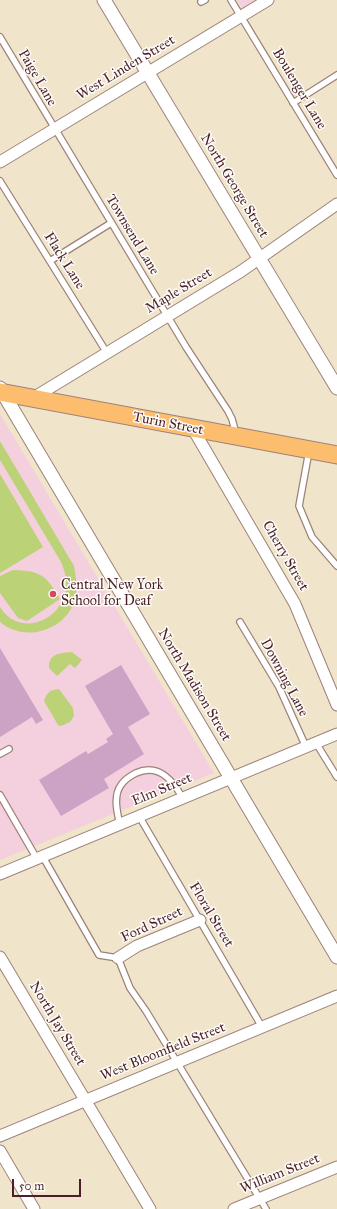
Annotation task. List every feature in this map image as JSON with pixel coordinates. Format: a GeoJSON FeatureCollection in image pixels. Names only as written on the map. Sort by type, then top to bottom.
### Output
{"type":"FeatureCollection","features":[{"type":"Feature","properties":{"kind":"main road","name":"Turin Street"},"geometry":{"type":"LineString","coordinates":[[1,391],[337,456]]}},
{"type":"Feature","properties":{"kind":"street","name":"North George Street"},"geometry":{"type":"LineString","coordinates":[[104,0],[337,388]]}},
{"type":"Feature","properties":{"kind":"street","name":"West Linden Street"},"geometry":{"type":"LineString","coordinates":[[0,162],[268,0]]}},
{"type":"Feature","properties":{"kind":"street","name":"Maple Street"},"geometry":{"type":"LineString","coordinates":[[32,398],[260,259],[337,204]]}},
{"type":"Feature","properties":{"kind":"street","name":"North Madison Street"},"geometry":{"type":"LineString","coordinates":[[1,391],[130,610],[232,777],[337,957]]}},
{"type":"Feature","properties":{"kind":"street","name":"Cherry Street"},"geometry":{"type":"LineString","coordinates":[[194,429],[296,604],[337,705]]}},
{"type":"Feature","properties":{"kind":"street","name":"Elm Street"},"geometry":{"type":"LineString","coordinates":[[0,874],[120,825],[182,797],[337,734]]}},
{"type":"Feature","properties":{"kind":"street","name":"Ford Street"},"geometry":{"type":"LineString","coordinates":[[118,958],[137,946],[200,920]]}},
{"type":"Feature","properties":{"kind":"street","name":"North Jay Street"},"geometry":{"type":"LineString","coordinates":[[0,957],[150,1209]]}},
{"type":"Feature","properties":{"kind":"street","name":"West Bloomfield Street"},"geometry":{"type":"LineString","coordinates":[[0,1136],[337,996]]}},
{"type":"Feature","properties":{"kind":"street"},"geometry":{"type":"LineString","coordinates":[[0,1151],[34,1209]]}},
{"type":"Feature","properties":{"kind":"street","name":"William Street"},"geometry":{"type":"LineString","coordinates":[[234,1209],[337,1167]]}},
{"type":"Feature","properties":{"kind":"lane","name":"Boulenger Lane"},"geometry":{"type":"LineString","coordinates":[[231,0],[337,175]]}},
{"type":"Feature","properties":{"kind":"lane","name":"Paige Lane"},"geometry":{"type":"LineString","coordinates":[[0,38],[54,130]]}},
{"type":"Feature","properties":{"kind":"lane"},"geometry":{"type":"LineString","coordinates":[[293,102],[337,75]]}},
{"type":"Feature","properties":{"kind":"lane","name":"Townsend Lane"},"geometry":{"type":"LineString","coordinates":[[54,130],[167,316],[228,411],[232,419],[236,437]]}},
{"type":"Feature","properties":{"kind":"lane","name":"Flack Lane"},"geometry":{"type":"LineString","coordinates":[[0,181],[107,353]]}},
{"type":"Feature","properties":{"kind":"lane"},"geometry":{"type":"LineString","coordinates":[[50,261],[111,223]]}},
{"type":"Feature","properties":{"kind":"lane"},"geometry":{"type":"LineString","coordinates":[[309,450],[299,506],[312,537],[337,566]]}},
{"type":"Feature","properties":{"kind":"lane","name":"Downing Lane"},"geometry":{"type":"LineString","coordinates":[[240,622],[279,687],[311,745],[337,777]]}},
{"type":"Feature","properties":{"kind":"lane"},"geometry":{"type":"LineString","coordinates":[[0,754],[9,749]]}},
{"type":"Feature","properties":{"kind":"lane"},"geometry":{"type":"LineString","coordinates":[[120,825],[116,801],[120,786],[128,777],[144,770],[165,775],[174,783],[182,797]]}},
{"type":"Feature","properties":{"kind":"lane"},"geometry":{"type":"LineString","coordinates":[[0,795],[99,955],[118,958],[130,988],[146,1011],[266,1209]]}},
{"type":"Feature","properties":{"kind":"lane","name":"Floral Street"},"geometry":{"type":"LineString","coordinates":[[139,816],[262,1027]]}},
{"type":"Feature","properties":{"kind":"shaded area"},"geometry":{"type":"Polygon","coordinates":[[[237,0],[254,0],[242,8],[237,0]]]}},
{"type":"Feature","properties":{"kind":"shaded area","name":"Central New York School for Deaf"},"geometry":{"type":"Polygon","coordinates":[[[0,414],[214,773],[0,860],[0,414]]]}},
{"type":"Feature","properties":{"kind":"green space"},"geometry":{"type":"Polygon","coordinates":[[[0,441],[74,566],[76,592],[75,600],[70,611],[63,619],[53,626],[43,630],[21,632],[0,622],[0,607],[10,618],[22,623],[35,623],[48,618],[58,608],[64,595],[66,580],[61,562],[0,460],[0,441]]]}},
{"type":"Feature","properties":{"kind":"green space"},"geometry":{"type":"Polygon","coordinates":[[[0,474],[43,547],[0,573],[0,474]]]}},
{"type":"Feature","properties":{"kind":"green space"},"geometry":{"type":"Polygon","coordinates":[[[13,570],[36,573],[42,576],[51,584],[60,599],[27,621],[18,618],[0,593],[0,576],[13,570]]]}},
{"type":"Feature","properties":{"kind":"green space"},"geometry":{"type":"Polygon","coordinates":[[[72,652],[82,660],[75,668],[70,664],[57,676],[49,668],[51,659],[56,655],[72,652]]]}},
{"type":"Feature","properties":{"kind":"green space"},"geometry":{"type":"Polygon","coordinates":[[[59,689],[73,708],[74,716],[70,722],[61,726],[58,725],[44,701],[49,692],[59,689]]]}},
{"type":"Feature","properties":{"kind":"building"},"geometry":{"type":"Polygon","coordinates":[[[0,648],[43,720],[36,724],[32,717],[0,737],[0,648]]]}},
{"type":"Feature","properties":{"kind":"building"},"geometry":{"type":"Polygon","coordinates":[[[121,665],[150,714],[128,727],[144,754],[104,779],[109,788],[61,816],[39,780],[86,751],[88,754],[108,742],[106,739],[113,734],[85,686],[121,665]]]}},
{"type":"Feature","properties":{"kind":"place","name":"Central New York School for Deaf"},"geometry":{"type":"Point","coordinates":[53,594]}}]}
